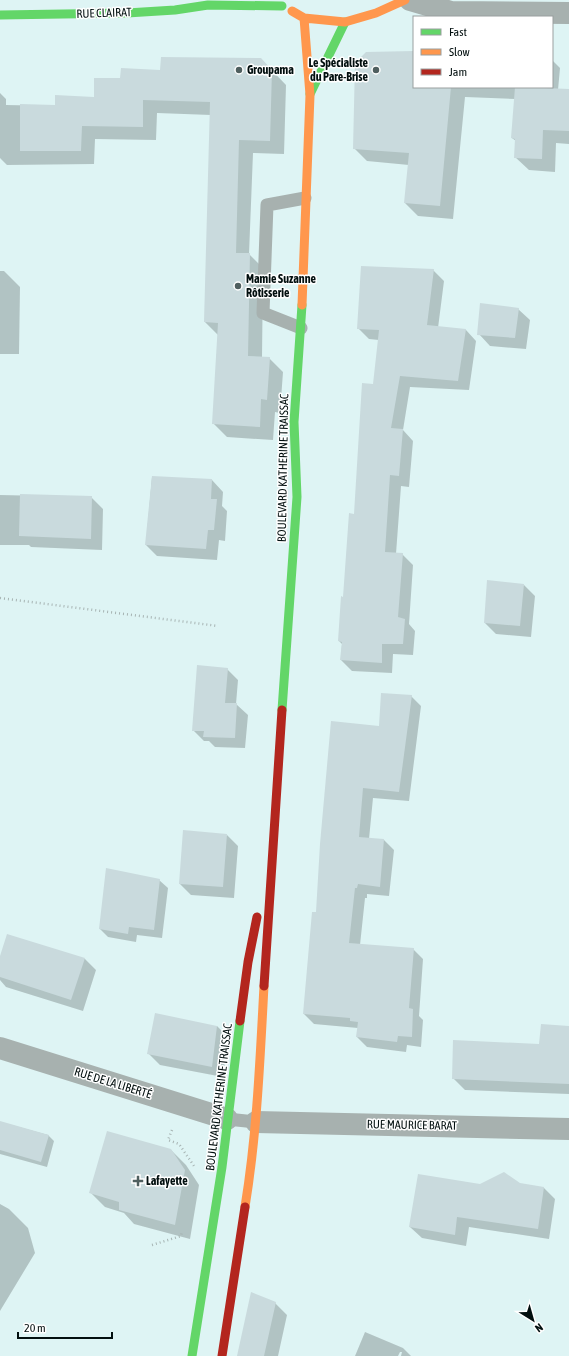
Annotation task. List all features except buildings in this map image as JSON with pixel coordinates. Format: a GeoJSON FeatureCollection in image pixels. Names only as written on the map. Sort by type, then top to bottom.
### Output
{"type":"FeatureCollection","features":[{"type":"Feature","properties":{"kind":"main road"},"geometry":{"type":"LineString","coordinates":[[281,3],[304,18],[345,22],[376,13],[405,0]]}},
{"type":"Feature","properties":{"kind":"main road","name":"RUE CLAIRAT"},"geometry":{"type":"LineString","coordinates":[[0,15],[175,10],[211,2],[281,3]]}},
{"type":"Feature","properties":{"kind":"main road","name":"BOULEVARD KATHERINE TRAISSAC"},"geometry":{"type":"LineString","coordinates":[[222,1356],[251,1170],[256,1122],[273,841],[297,497],[294,422],[301,328],[310,95],[304,18]]}},
{"type":"Feature","properties":{"kind":"main road","name":"BOULEVARD KATHERINE TRAISSAC"},"geometry":{"type":"LineString","coordinates":[[310,95],[345,22]]}},
{"type":"Feature","properties":{"kind":"main road","name":"BOULEVARD KATHERINE TRAISSAC"},"geometry":{"type":"LineString","coordinates":[[192,1356],[222,1167],[248,962],[273,841]]}},
{"type":"Feature","properties":{"kind":"street"},"geometry":{"type":"LineString","coordinates":[[410,0],[451,12],[565,13]]}},
{"type":"Feature","properties":{"kind":"street"},"geometry":{"type":"LineString","coordinates":[[526,0],[565,13]]}},
{"type":"Feature","properties":{"kind":"street","name":"RUE DE LA LIBERTÉ"},"geometry":{"type":"LineString","coordinates":[[0,1048],[181,1105],[220,1115],[227,1119]]}},
{"type":"Feature","properties":{"kind":"street","name":"RUE MAURICE BARAT"},"geometry":{"type":"LineString","coordinates":[[256,1122],[569,1129]]}},
{"type":"Feature","properties":{"kind":"lane"},"geometry":{"type":"LineString","coordinates":[[301,328],[263,313],[267,205],[305,198]]}},
{"type":"Feature","properties":{"kind":"lane"},"geometry":{"type":"LineString","coordinates":[[227,1119],[256,1122]]}},
{"type":"Feature","properties":{"kind":"path"},"geometry":{"type":"LineString","coordinates":[[0,598],[218,626]]}},
{"type":"Feature","properties":{"kind":"path"},"geometry":{"type":"LineString","coordinates":[[181,1105],[168,1140],[179,1144],[194,1167]]}},
{"type":"Feature","properties":{"kind":"path"},"geometry":{"type":"LineString","coordinates":[[152,1245],[181,1236],[182,1229]]}},
{"type":"Feature","properties":{"kind":"traffic: fast"},"geometry":{"type":"LineString","coordinates":[[0,15],[127,13],[175,10],[208,5],[282,6]]}},
{"type":"Feature","properties":{"kind":"traffic: fast"},"geometry":{"type":"LineString","coordinates":[[310,94],[345,22]]}},
{"type":"Feature","properties":{"kind":"traffic: fast"},"geometry":{"type":"LineString","coordinates":[[282,710],[297,497],[294,422],[302,305]]}},
{"type":"Feature","properties":{"kind":"traffic: fast"},"geometry":{"type":"LineString","coordinates":[[192,1356],[222,1167],[240,1021]]}},
{"type":"Feature","properties":{"kind":"traffic: slow"},"geometry":{"type":"LineString","coordinates":[[292,11],[304,18],[345,22],[376,13],[405,0]]}},
{"type":"Feature","properties":{"kind":"traffic: slow"},"geometry":{"type":"LineString","coordinates":[[302,305],[310,95],[304,18]]}},
{"type":"Feature","properties":{"kind":"traffic: slow"},"geometry":{"type":"LineString","coordinates":[[245,1207],[255,1124],[264,986]]}},
{"type":"Feature","properties":{"kind":"traffic: jam"},"geometry":{"type":"LineString","coordinates":[[264,986],[282,710]]}},
{"type":"Feature","properties":{"kind":"traffic: jam"},"geometry":{"type":"LineString","coordinates":[[240,1021],[248,962],[257,917]]}},
{"type":"Feature","properties":{"kind":"traffic: jam"},"geometry":{"type":"LineString","coordinates":[[222,1356],[245,1207]]}},
{"type":"Feature","properties":{"kind":"place","name":"Groupama"},"geometry":{"type":"Point","coordinates":[239,70]}},
{"type":"Feature","properties":{"kind":"place","name":"Le Spécialiste du Pare-Brise"},"geometry":{"type":"Point","coordinates":[376,70]}},
{"type":"Feature","properties":{"kind":"place","name":"Mamie Suzanne Rôtisserie"},"geometry":{"type":"Point","coordinates":[238,286]}},
{"type":"Feature","properties":{"kind":"place","name":"Lafayette"},"geometry":{"type":"Point","coordinates":[138,1181]}}]}
